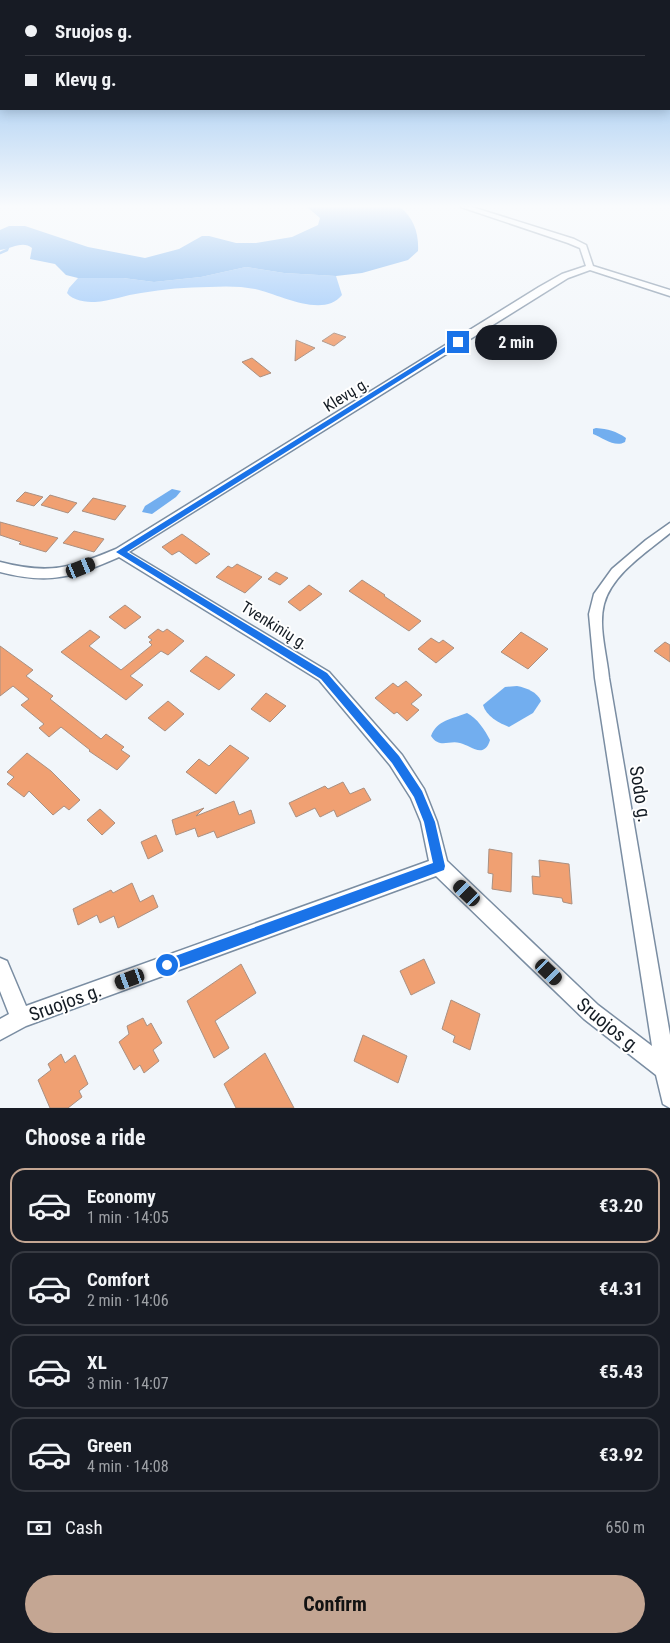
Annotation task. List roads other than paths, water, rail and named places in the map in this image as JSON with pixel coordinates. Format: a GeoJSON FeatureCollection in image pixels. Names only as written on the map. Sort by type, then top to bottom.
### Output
{"type":"FeatureCollection","features":[{"type":"Feature","properties":{"kind":"street"},"geometry":{"type":"LineString","coordinates":[[587,259],[590,267],[670,293]]}},
{"type":"Feature","properties":{"kind":"street","name":"Klevų g."},"geometry":{"type":"LineString","coordinates":[[120,552],[542,289],[566,276],[590,267]]}},
{"type":"Feature","properties":{"kind":"street","name":"Sodo g."},"geometry":{"type":"LineString","coordinates":[[670,527],[628,563],[607,585],[597,605],[596,619],[602,678],[670,1096]]}},
{"type":"Feature","properties":{"kind":"street"},"geometry":{"type":"LineString","coordinates":[[0,567],[38,576],[58,575],[120,552]]}},
{"type":"Feature","properties":{"kind":"street","name":"Tvenkinių g."},"geometry":{"type":"LineString","coordinates":[[120,552],[324,676],[396,760],[418,794],[429,822],[440,866]]}},
{"type":"Feature","properties":{"kind":"street","name":"Sruojos g."},"geometry":{"type":"LineString","coordinates":[[0,1030],[21,1018],[440,866],[591,1012],[665,1069]]}},
{"type":"Feature","properties":{"kind":"street"},"geometry":{"type":"LineString","coordinates":[[0,968],[21,1018]]}}]}
